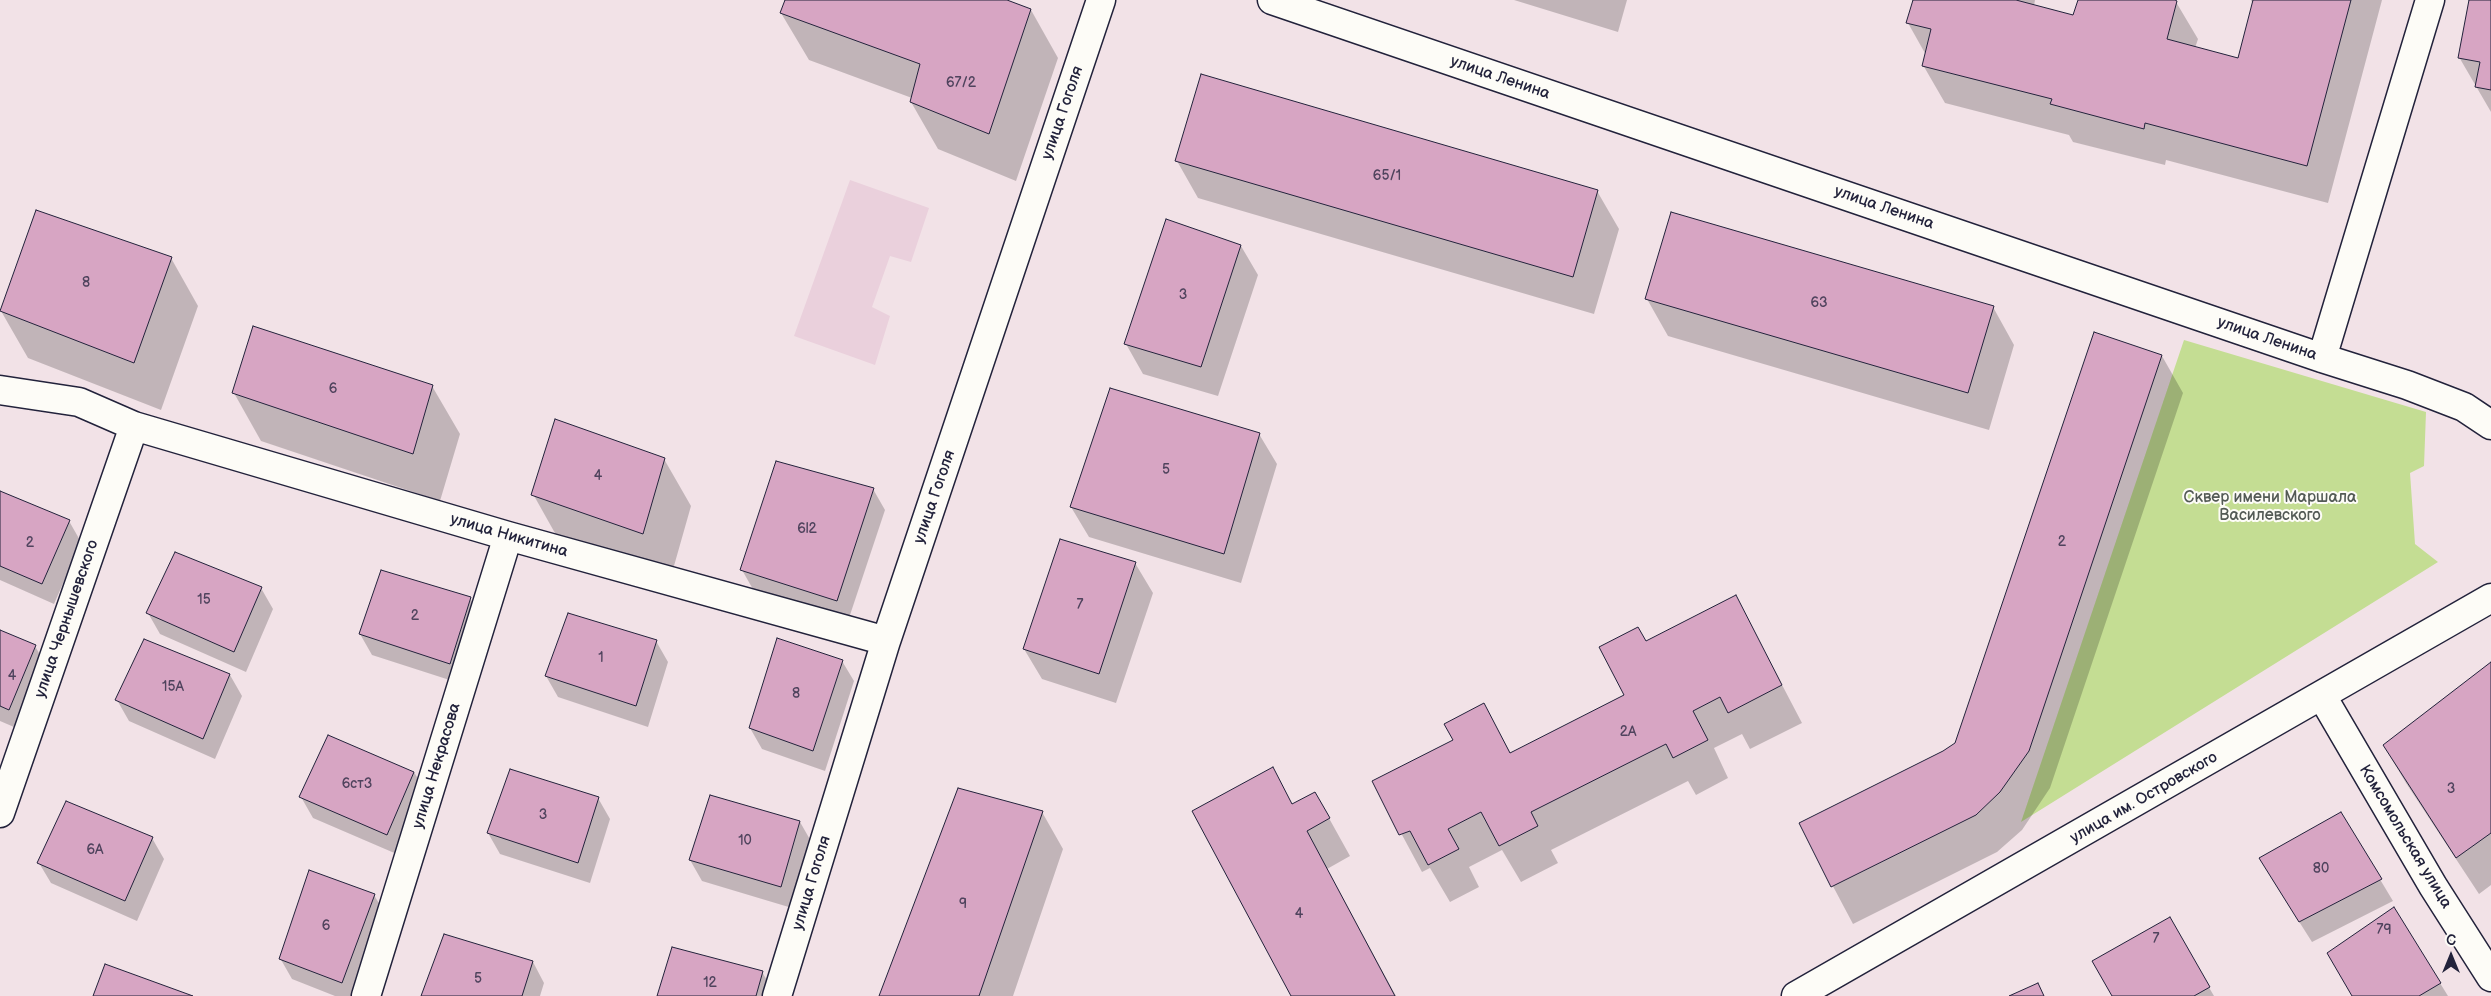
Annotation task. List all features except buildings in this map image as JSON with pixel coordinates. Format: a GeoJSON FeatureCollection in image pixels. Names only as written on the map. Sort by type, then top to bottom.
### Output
{"type":"FeatureCollection","features":[{"type":"Feature","properties":{"kind":"street","name":"улица Гоголя"},"geometry":{"type":"LineString","coordinates":[[777,996],[886,641],[1101,0]]}},
{"type":"Feature","properties":{"kind":"street","name":"улица Ленина"},"geometry":{"type":"LineString","coordinates":[[1272,0],[2322,358],[2407,385],[2464,408],[2491,425]]}},
{"type":"Feature","properties":{"kind":"street"},"geometry":{"type":"LineString","coordinates":[[2322,358],[2430,0]]}},
{"type":"Feature","properties":{"kind":"street","name":"улица Никитина"},"geometry":{"type":"LineString","coordinates":[[0,390],[79,402],[134,426],[508,536],[886,641]]}},
{"type":"Feature","properties":{"kind":"street","name":"улица Чернышевского"},"geometry":{"type":"LineString","coordinates":[[0,813],[134,426]]}},
{"type":"Feature","properties":{"kind":"street","name":"улица Некрасова"},"geometry":{"type":"LineString","coordinates":[[366,996],[508,536]]}},
{"type":"Feature","properties":{"kind":"street","name":"улица им. Островского"},"geometry":{"type":"LineString","coordinates":[[1796,996],[2491,598]]}},
{"type":"Feature","properties":{"kind":"street","name":"Комсомольская улица"},"geometry":{"type":"LineString","coordinates":[[2322,696],[2433,886],[2491,977]]}},
{"type":"Feature","properties":{"kind":"shaded area"},"geometry":{"type":"Polygon","coordinates":[[[850,180],[929,208],[911,262],[890,256],[872,307],[890,316],[875,365],[794,336],[850,180]]]}},
{"type":"Feature","properties":{"kind":"green space","name":"Сквер имени Маршала Василевского"},"geometry":{"type":"Polygon","coordinates":[[[2184,340],[2426,412],[2424,466],[2410,473],[2415,544],[2438,562],[2021,822],[2184,340]]]}}]}
